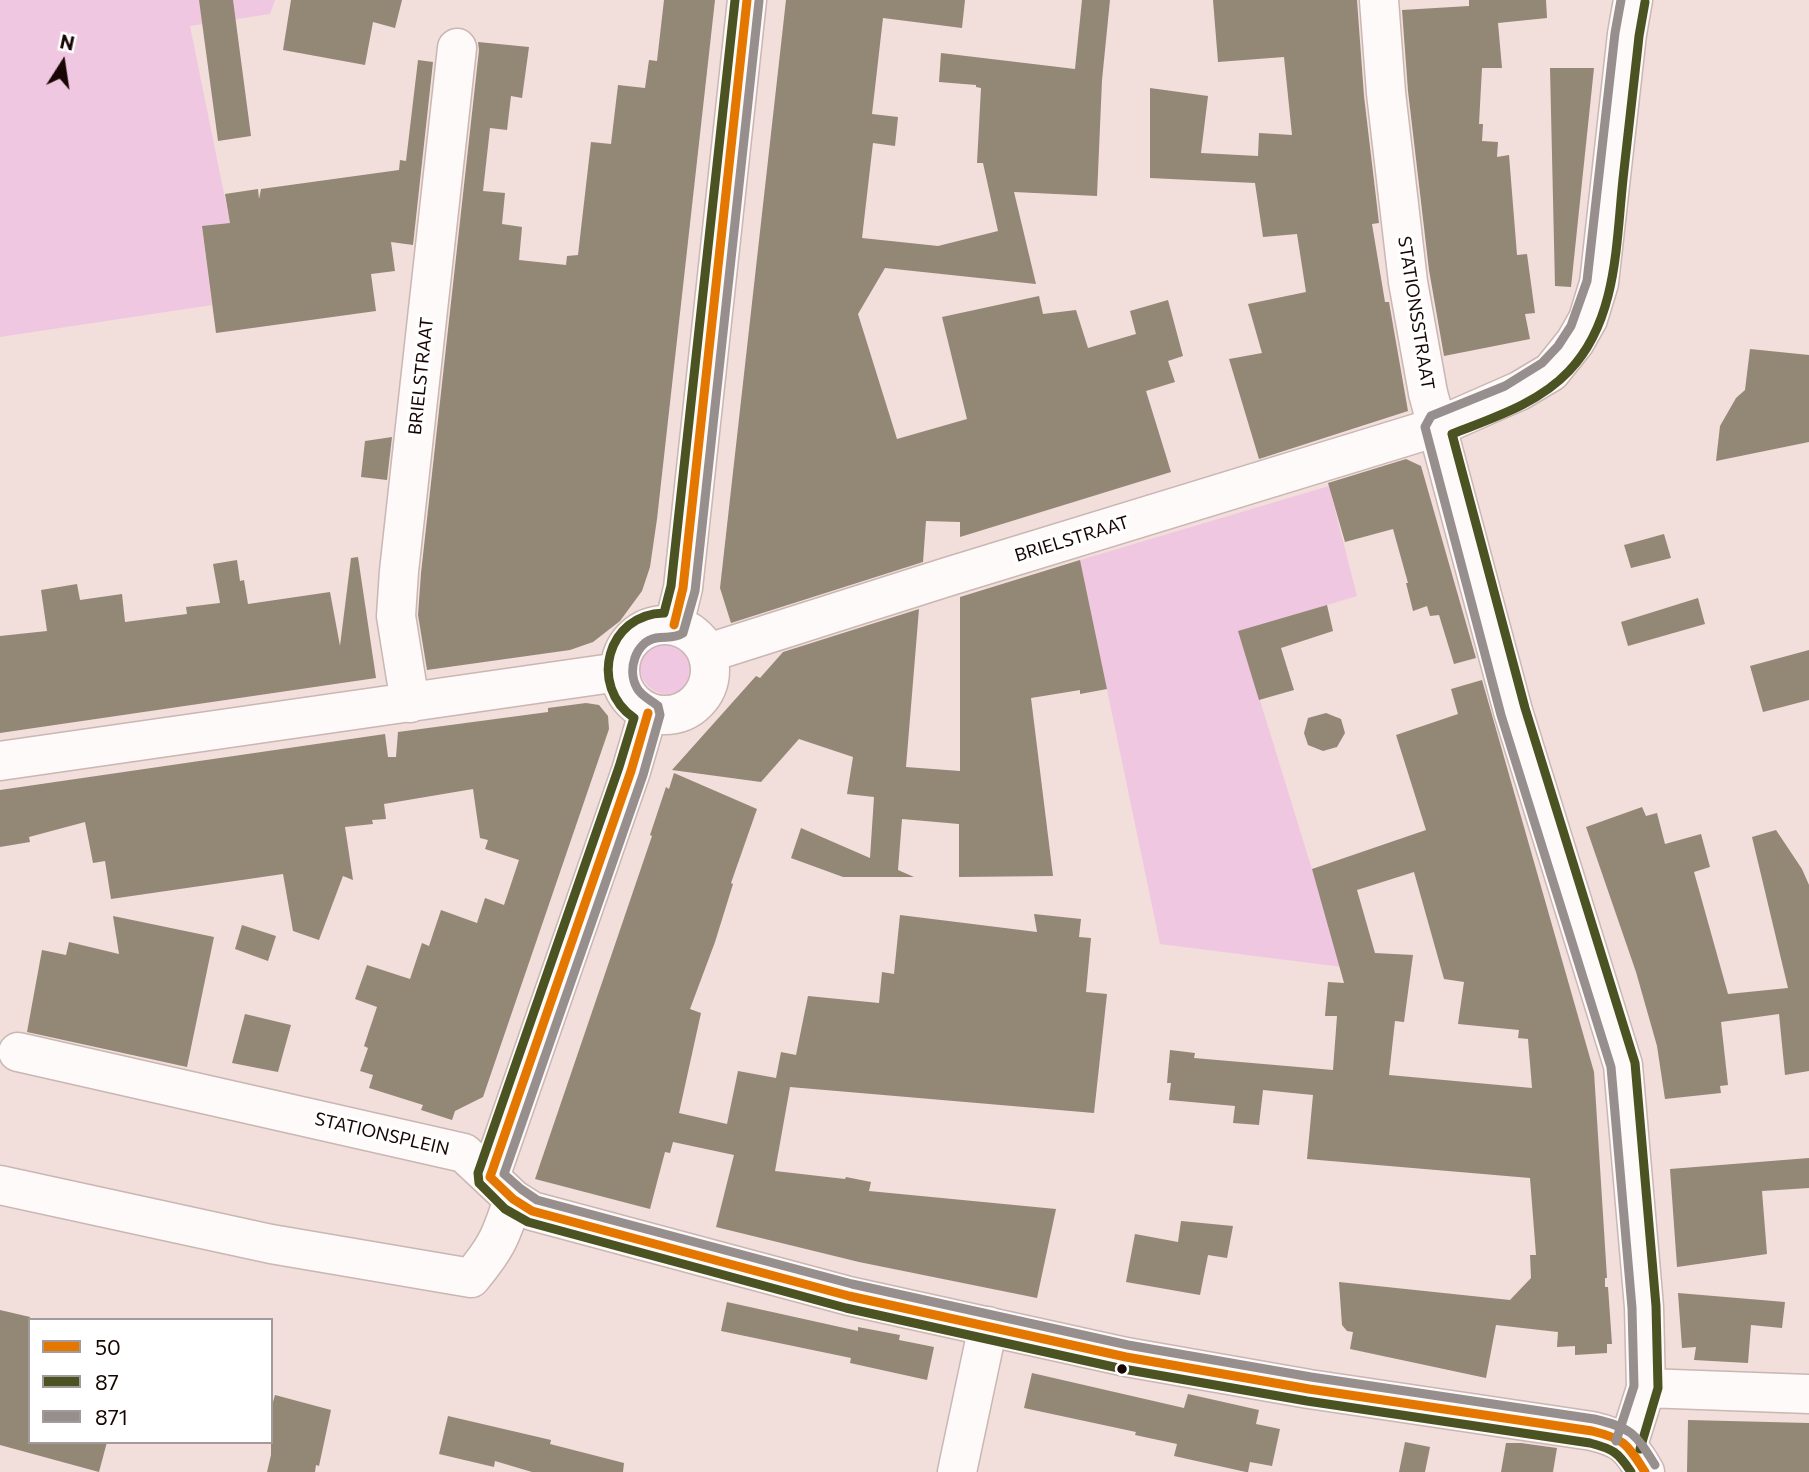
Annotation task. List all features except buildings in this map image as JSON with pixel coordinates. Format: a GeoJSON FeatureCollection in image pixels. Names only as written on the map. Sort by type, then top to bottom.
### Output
{"type":"FeatureCollection","features":[{"type":"Feature","properties":{"kind":"street"},"geometry":{"type":"LineString","coordinates":[[674,625],[683,588],[747,0]]}},
{"type":"Feature","properties":{"kind":"street","name":"STATIONSSTRAAT"},"geometry":{"type":"LineString","coordinates":[[1379,0],[1386,93],[1408,282],[1428,393],[1513,711],[1623,1065],[1643,1295],[1646,1388],[1636,1459]]}},
{"type":"Feature","properties":{"kind":"street","name":"BRIELSTRAAT"},"geometry":{"type":"LineString","coordinates":[[708,653],[1437,427],[1519,391],[1551,372],[1575,342],[1588,319],[1599,282],[1633,0]]}},
{"type":"Feature","properties":{"kind":"street","name":"BRIELSTRAAT"},"geometry":{"type":"LineString","coordinates":[[410,703],[396,615],[398,582],[457,48]]}},
{"type":"Feature","properties":{"kind":"street"},"geometry":{"type":"LineString","coordinates":[[674,625],[688,630],[698,638],[708,653],[712,670],[707,691],[692,708],[674,716],[648,713],[633,703],[624,691],[619,672],[624,650],[636,635],[652,626],[674,625]]}},
{"type":"Feature","properties":{"kind":"street"},"geometry":{"type":"LineString","coordinates":[[0,761],[619,672]]}},
{"type":"Feature","properties":{"kind":"street"},"geometry":{"type":"LineString","coordinates":[[0,1185],[271,1244],[471,1278],[501,1237],[501,1188],[648,713]]}},
{"type":"Feature","properties":{"kind":"street","name":"STATIONSPLEIN"},"geometry":{"type":"LineString","coordinates":[[18,1052],[464,1153],[501,1188],[532,1210],[849,1296],[1126,1357],[1309,1389],[1592,1431],[1612,1436],[1636,1459]]}},
{"type":"Feature","properties":{"kind":"street"},"geometry":{"type":"LineString","coordinates":[[957,1472],[988,1326]]}},
{"type":"Feature","properties":{"kind":"street"},"geometry":{"type":"LineString","coordinates":[[1646,1388],[1809,1394]]}},
{"type":"Feature","properties":{"kind":"shaded area"},"geometry":{"type":"Polygon","coordinates":[[[0,0],[275,0],[270,14],[190,26],[230,223],[202,227],[212,305],[0,337],[0,0]]]}},
{"type":"Feature","properties":{"kind":"shaded area"},"geometry":{"type":"Polygon","coordinates":[[[1329,486],[1357,596],[1239,632],[1342,967],[1160,944],[1080,560],[1329,486]]]}},
{"type":"Feature","properties":{"kind":"shaded area"},"geometry":{"type":"Polygon","coordinates":[[[667,640],[686,648],[694,667],[686,686],[667,694],[648,686],[640,667],[648,648],[667,640]]]}},
{"type":"Feature","properties":{"kind":"transit line","name":"87"},"geometry":{"type":"LineString","coordinates":[[735,0],[671,586],[664,613],[644,616],[629,625],[617,638],[610,654],[608,671],[611,688],[620,704],[634,718],[478,1173],[479,1183],[505,1209],[528,1222],[846,1308],[1123,1369],[1307,1401],[1590,1443],[1614,1452],[1631,1472]]}},
{"type":"Feature","properties":{"kind":"transit line","name":"50"},"geometry":{"type":"LineString","coordinates":[[674,625],[683,588],[747,0]]}},
{"type":"Feature","properties":{"kind":"transit line","name":"871"},"geometry":{"type":"LineString","coordinates":[[1616,1441],[1634,1386],[1632,1308],[1611,1067],[1501,715],[1425,427],[1431,416],[1505,386],[1542,363],[1558,346],[1571,326],[1587,281],[1621,0]]}},
{"type":"Feature","properties":{"kind":"transit line","name":"871"},"geometry":{"type":"LineString","coordinates":[[759,1],[695,591],[683,633],[649,641],[638,651],[635,658],[633,674],[637,688],[658,706],[660,715],[643,775],[504,1174],[537,1200],[852,1284],[1128,1345],[1311,1377],[1594,1419],[1617,1425],[1631,1433],[1655,1465]]}},
{"type":"Feature","properties":{"kind":"transit line","name":"87"},"geometry":{"type":"LineString","coordinates":[[1640,1449],[1658,1388],[1656,1306],[1635,1063],[1525,708],[1452,434],[1514,409],[1557,383],[1585,351],[1597,329],[1605,306],[1615,256],[1645,2]]}},
{"type":"Feature","properties":{"kind":"transit line","name":"50"},"geometry":{"type":"LineString","coordinates":[[490,1177],[631,771],[648,713]]}},
{"type":"Feature","properties":{"kind":"transit line","name":"50"},"geometry":{"type":"LineString","coordinates":[[490,1177],[513,1199],[532,1211],[849,1296],[1126,1357],[1309,1389],[1592,1431],[1619,1440],[1634,1455],[1645,1472]]}}]}
